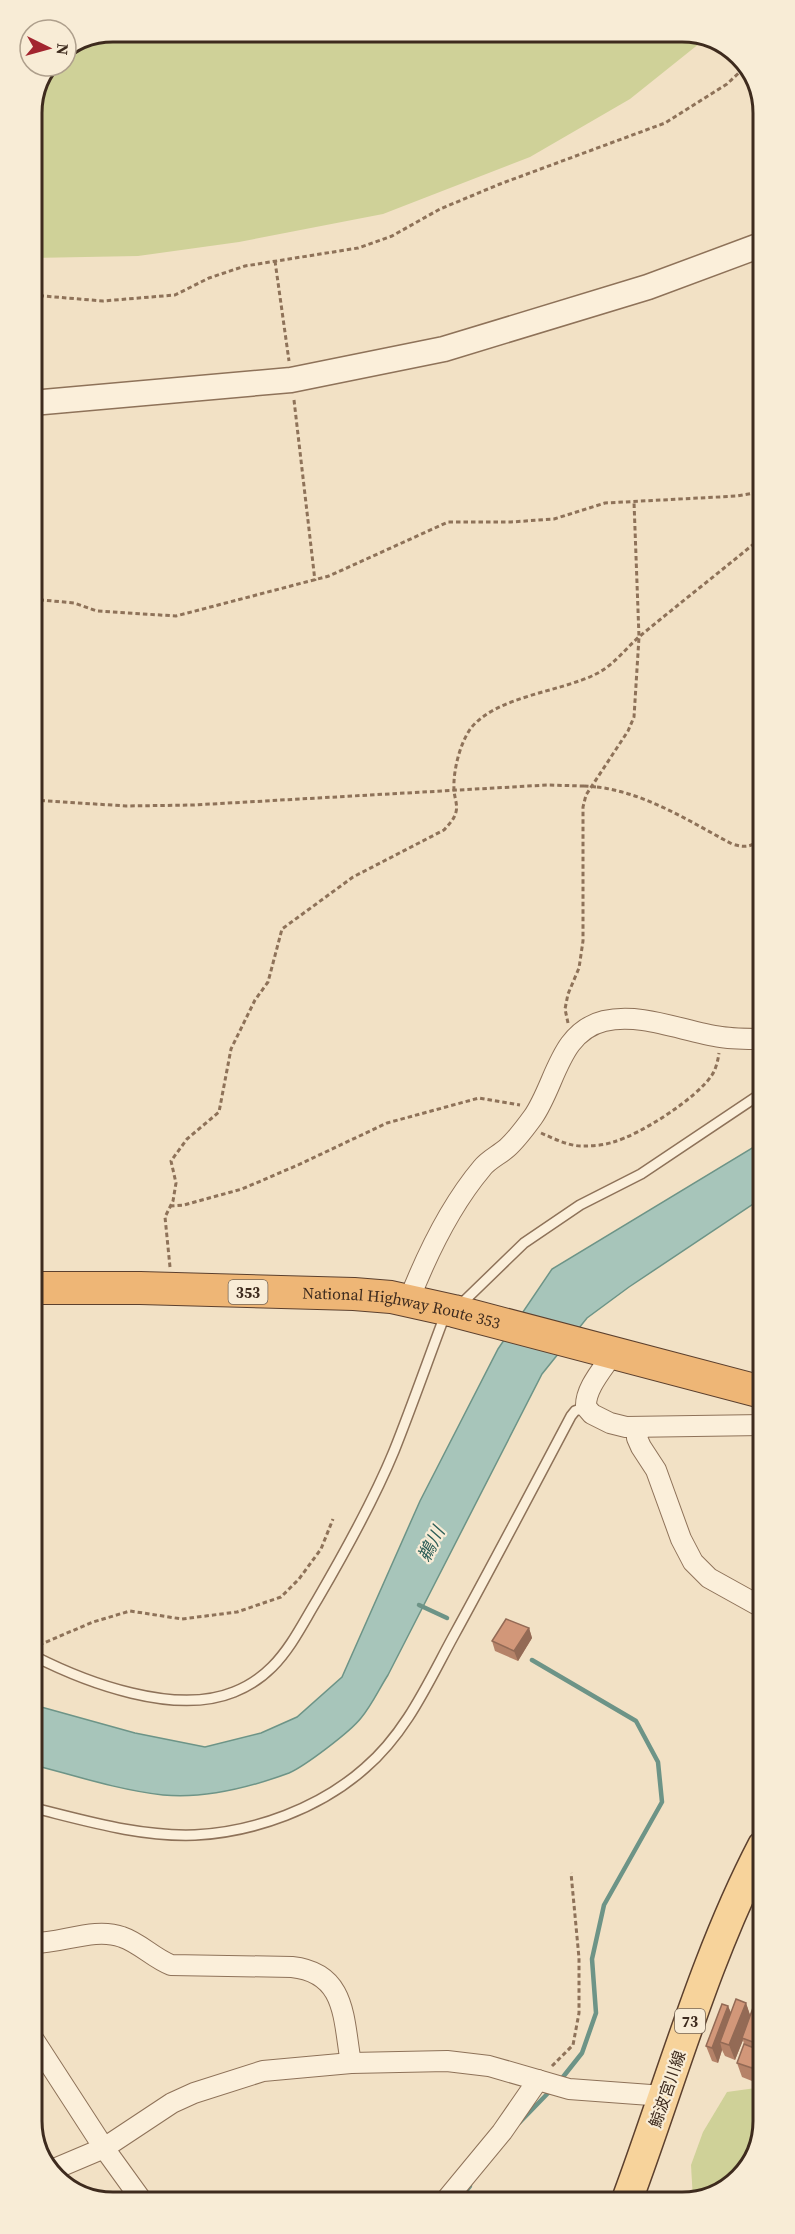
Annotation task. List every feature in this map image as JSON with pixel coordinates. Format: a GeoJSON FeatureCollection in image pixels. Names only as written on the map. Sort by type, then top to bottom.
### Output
{"type":"FeatureCollection","features":[{"type":"Feature","properties":{"kind":"highway","name":"National Highway Route 353"},"geometry":{"type":"LineString","coordinates":[[42,1288],[354,1294],[409,1300],[753,1390]]}},
{"type":"Feature","properties":{"kind":"main road","name":"鯨波宮川線"},"geometry":{"type":"LineString","coordinates":[[630,2192],[721,1939],[753,1867]]}},
{"type":"Feature","properties":{"kind":"street"},"geometry":{"type":"LineString","coordinates":[[42,402],[291,380],[444,349],[648,287],[753,248]]}},
{"type":"Feature","properties":{"kind":"street"},"geometry":{"type":"LineString","coordinates":[[409,1300],[421,1270],[465,1192],[483,1167],[507,1148],[531,1120],[572,1040],[596,1024],[615,1020],[656,1024],[722,1037],[753,1039]]}},
{"type":"Feature","properties":{"kind":"street"},"geometry":{"type":"LineString","coordinates":[[609,1351],[586,1402],[586,1407],[592,1414],[610,1423],[640,1428],[753,1425]]}},
{"type":"Feature","properties":{"kind":"street"},"geometry":{"type":"LineString","coordinates":[[640,1428],[637,1438],[656,1470],[681,1539],[693,1562],[709,1578],[753,1602]]}},
{"type":"Feature","properties":{"kind":"street"},"geometry":{"type":"LineString","coordinates":[[42,1942],[108,1934],[128,1940],[171,1965],[292,1966],[310,1970],[328,1981],[339,1996],[351,2063]]}},
{"type":"Feature","properties":{"kind":"street"},"geometry":{"type":"LineString","coordinates":[[42,2052],[135,2192]]}},
{"type":"Feature","properties":{"kind":"street"},"geometry":{"type":"LineString","coordinates":[[59,2167],[104,2148],[172,2103],[194,2093],[263,2071],[351,2063],[430,2060],[489,2066],[568,2089],[664,2096]]}},
{"type":"Feature","properties":{"kind":"street"},"geometry":{"type":"LineString","coordinates":[[452,2192],[542,2081]]}},
{"type":"Feature","properties":{"kind":"lane"},"geometry":{"type":"LineString","coordinates":[[42,1660],[72,1674],[150,1698],[189,1700],[233,1693],[270,1669],[284,1654],[332,1574],[393,1452],[454,1311],[475,1288],[524,1243],[580,1205],[641,1174],[753,1099]]}},
{"type":"Feature","properties":{"kind":"lane"},"geometry":{"type":"LineString","coordinates":[[42,1810],[123,1829],[159,1834],[219,1833],[244,1828],[292,1812],[317,1801],[364,1770],[395,1738],[409,1717],[571,1416],[586,1407]]}},
{"type":"Feature","properties":{"kind":"path"},"geometry":{"type":"LineString","coordinates":[[42,296],[103,301],[175,294],[209,278],[245,266],[358,248],[392,237],[440,209],[500,184],[664,123],[727,84],[739,72]]}},
{"type":"Feature","properties":{"kind":"path"},"geometry":{"type":"LineString","coordinates":[[274,261],[315,581]]}},
{"type":"Feature","properties":{"kind":"path"},"geometry":{"type":"LineString","coordinates":[[42,600],[74,603],[97,611],[168,617],[315,581],[448,522],[554,519],[597,505],[753,493]]}},
{"type":"Feature","properties":{"kind":"path"},"geometry":{"type":"LineString","coordinates":[[572,1040],[566,1009],[568,994],[579,968],[583,941],[583,807],[586,795],[628,731],[634,717],[639,637],[634,502]]}},
{"type":"Feature","properties":{"kind":"path"},"geometry":{"type":"LineString","coordinates":[[172,1289],[165,1216],[176,1193],[171,1161],[187,1139],[219,1112],[231,1049],[255,1000],[268,982],[282,929],[353,877],[444,830],[453,820],[456,812],[455,771],[466,737],[479,720],[511,703],[597,674],[618,659],[639,637],[753,544]]}},
{"type":"Feature","properties":{"kind":"path"},"geometry":{"type":"LineString","coordinates":[[42,801],[126,806],[194,805],[547,785],[584,786],[632,793],[732,844],[742,847],[753,846]]}},
{"type":"Feature","properties":{"kind":"path"},"geometry":{"type":"LineString","coordinates":[[170,1206],[184,1205],[242,1189],[387,1123],[479,1098],[511,1102],[531,1120],[568,1144],[583,1147],[612,1143],[651,1125],[696,1092],[712,1075],[722,1037]]}},
{"type":"Feature","properties":{"kind":"path"},"geometry":{"type":"LineString","coordinates":[[42,1644],[93,1622],[130,1611],[182,1618],[237,1612],[281,1597],[299,1579],[321,1549],[333,1519]]}},
{"type":"Feature","properties":{"kind":"path"},"geometry":{"type":"LineString","coordinates":[[542,2081],[573,2045],[576,2035],[579,2013],[579,1958],[571,1873]]}},
{"type":"Feature","properties":{"kind":"green space"},"geometry":{"type":"Polygon","coordinates":[[[113,42],[687,42],[699,44],[630,99],[530,157],[383,214],[239,242],[138,256],[42,258],[42,108],[52,78],[78,78],[78,52],[99,43],[113,42]]]}},
{"type":"Feature","properties":{"kind":"green space"},"geometry":{"type":"Polygon","coordinates":[[[753,2088],[753,2121],[749,2144],[738,2164],[729,2174],[713,2185],[692,2191],[691,2165],[703,2132],[727,2092],[753,2088]]]}},
{"type":"Feature","properties":{"kind":"water","name":"鵜川"},"geometry":{"type":"Polygon","coordinates":[[[753,1147],[753,1204],[587,1318],[542,1374],[388,1675],[365,1713],[347,1732],[289,1773],[243,1787],[195,1795],[163,1795],[130,1790],[42,1767],[42,1707],[135,1733],[205,1747],[261,1733],[297,1717],[342,1677],[420,1501],[498,1349],[552,1269],[753,1147]]]}},
{"type":"Feature","properties":{"kind":"building"},"geometry":{"type":"Polygon","coordinates":[[[506,1619],[529,1628],[514,1651],[492,1641],[506,1619]]]}},
{"type":"Feature","properties":{"kind":"building"},"geometry":{"type":"Polygon","coordinates":[[[736,1999],[746,2003],[729,2045],[720,2042],[736,1999]]]}},
{"type":"Feature","properties":{"kind":"building"},"geometry":{"type":"Polygon","coordinates":[[[722,2004],[728,2006],[712,2048],[706,2046],[722,2004]]]}},
{"type":"Feature","properties":{"kind":"building"},"geometry":{"type":"Polygon","coordinates":[[[753,2008],[753,2042],[742,2038],[753,2008]]]}},
{"type":"Feature","properties":{"kind":"building"},"geometry":{"type":"Polygon","coordinates":[[[744,2044],[753,2048],[752,2068],[737,2063],[744,2044]]]}},
{"type":"Feature","properties":{"kind":"waterway"},"geometry":{"type":"LineString","coordinates":[[419,1605],[447,1618]]}},
{"type":"Feature","properties":{"kind":"waterway"},"geometry":{"type":"LineString","coordinates":[[532,1660],[636,1721],[658,1762],[662,1802],[604,1905],[592,1959],[596,2013],[582,2053],[559,2082]]}},
{"type":"Feature","properties":{"kind":"waterway"},"geometry":{"type":"LineString","coordinates":[[519,2123],[551,2090]]}},
{"type":"Feature","properties":{"kind":"waterway"},"geometry":{"type":"LineString","coordinates":[[465,2192],[470,2186]]}}]}
